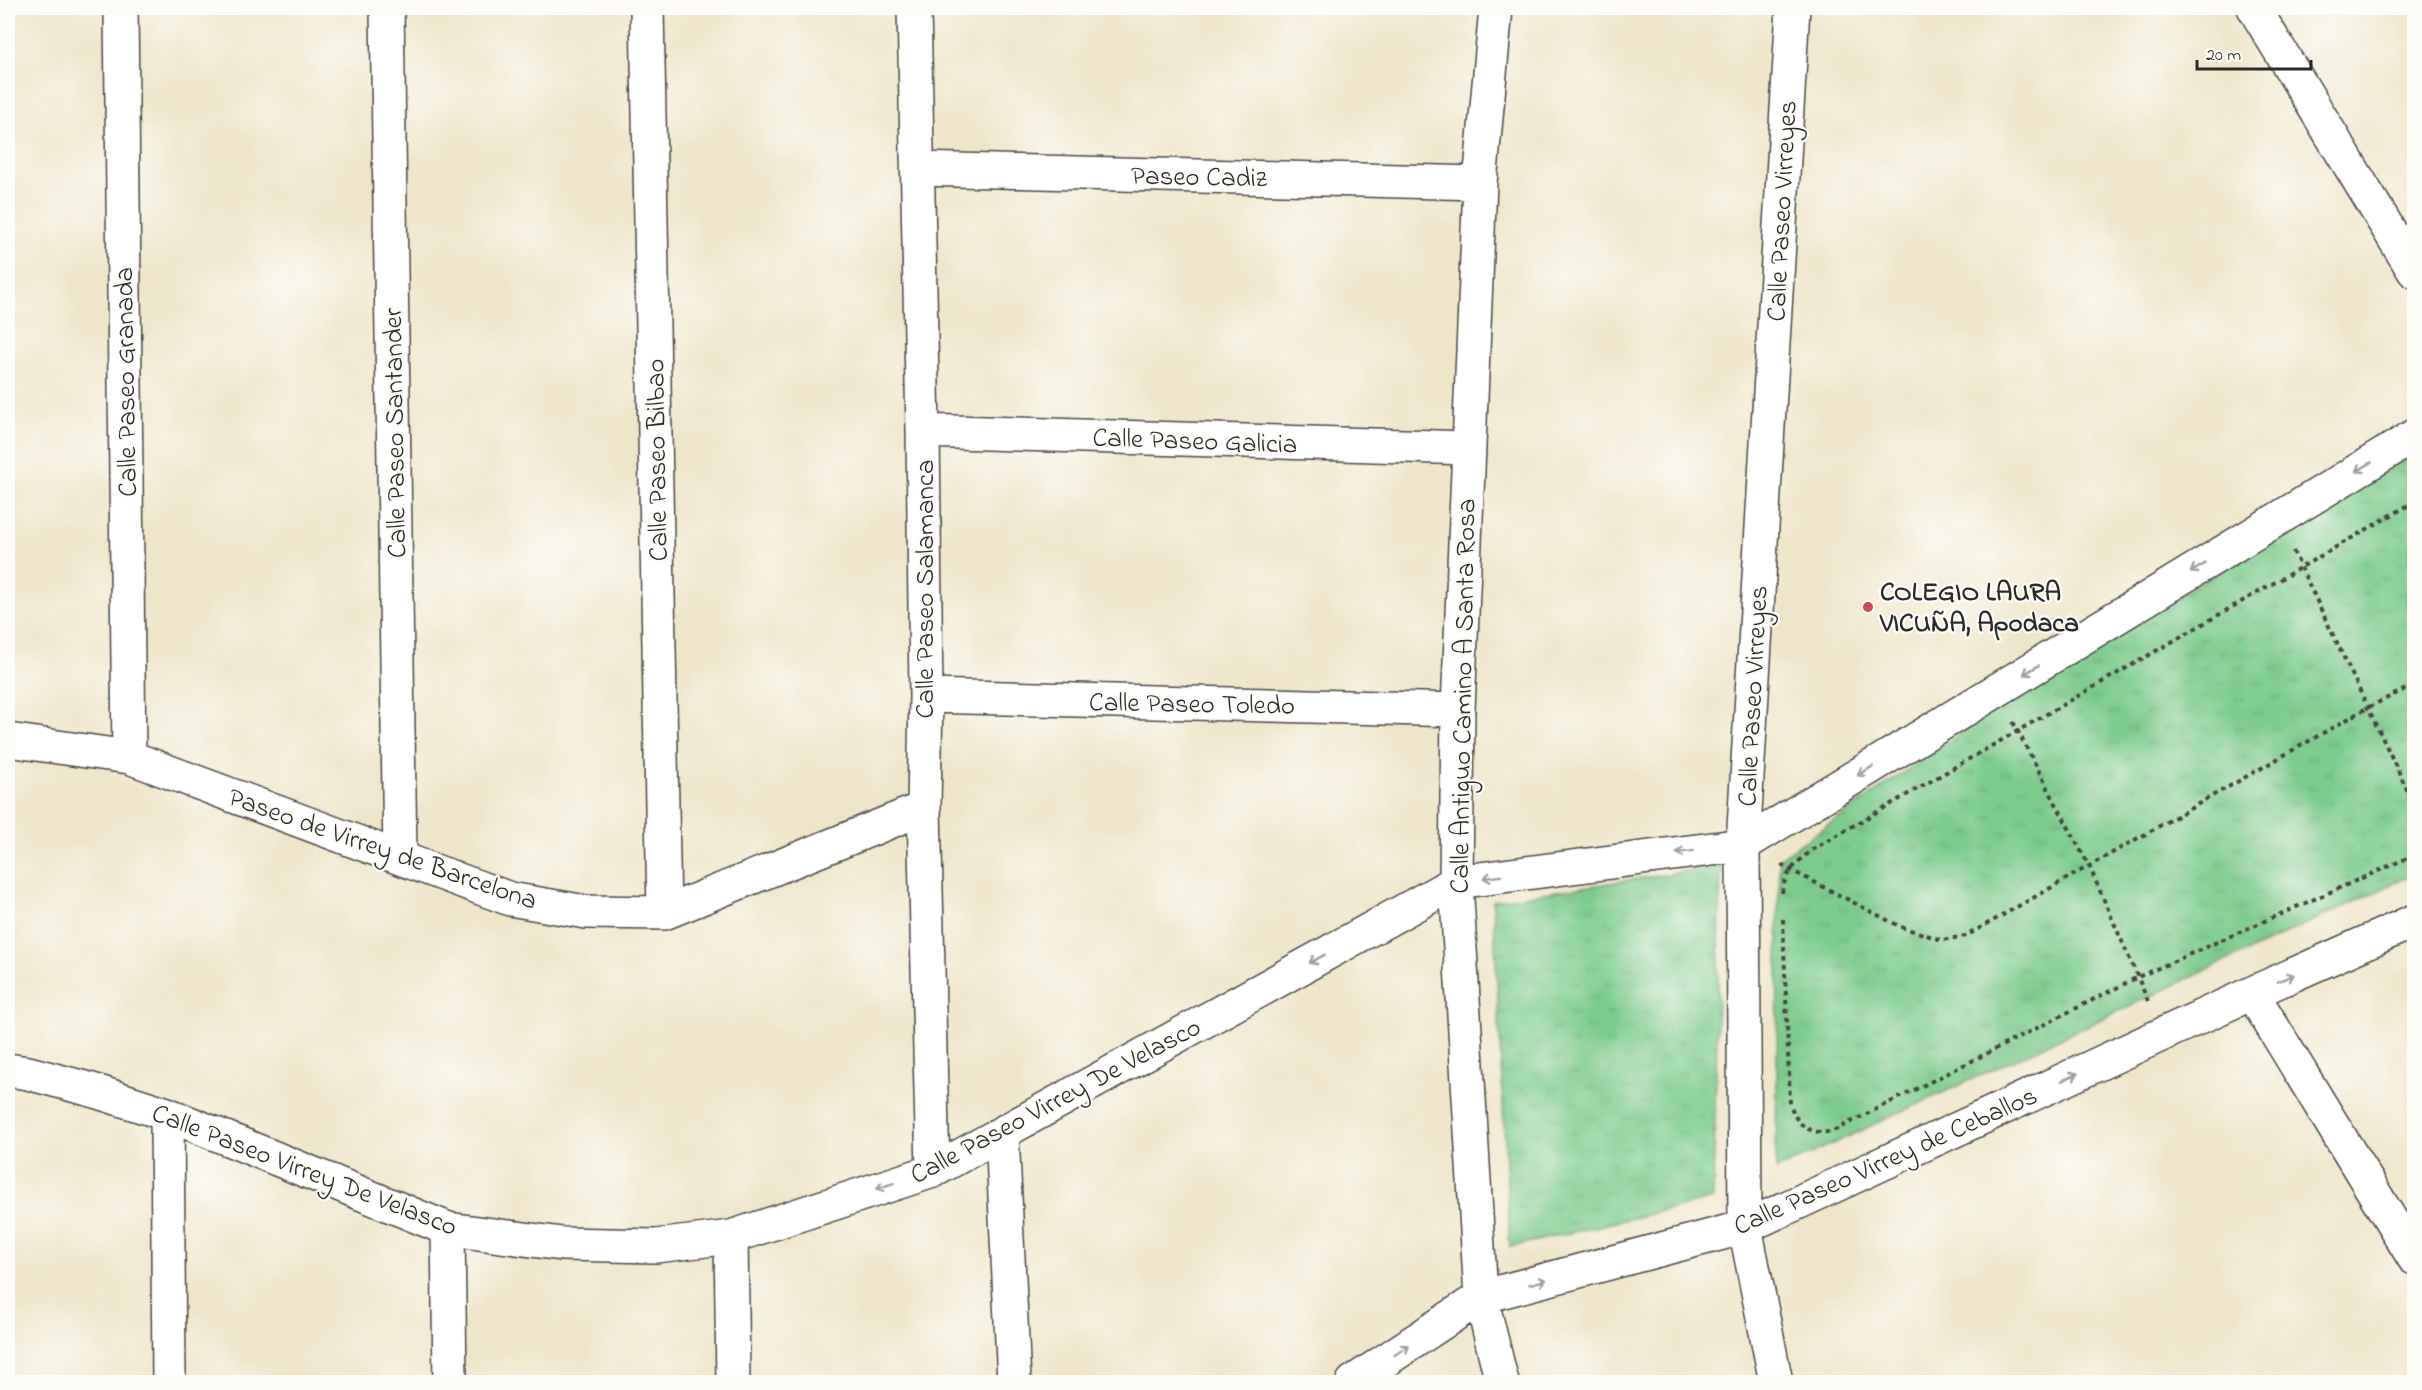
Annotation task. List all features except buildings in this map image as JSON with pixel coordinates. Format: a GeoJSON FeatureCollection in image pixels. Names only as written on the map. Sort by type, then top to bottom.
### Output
{"type":"FeatureCollection","features":[{"type":"Feature","properties":{"kind":"street","name":"Calle Paseo Granada"},"geometry":{"type":"LineString","coordinates":[[121,8],[129,757]]}},
{"type":"Feature","properties":{"kind":"street","name":"Calle Paseo Santander"},"geometry":{"type":"LineString","coordinates":[[387,8],[400,858]]}},
{"type":"Feature","properties":{"kind":"street","name":"Calle Paseo Bilbao"},"geometry":{"type":"LineString","coordinates":[[647,8],[664,913]]}},
{"type":"Feature","properties":{"kind":"street","name":"Calle Paseo Salamanca"},"geometry":{"type":"LineString","coordinates":[[914,8],[923,431],[926,696],[924,808],[933,1171]]}},
{"type":"Feature","properties":{"kind":"street","name":"Calle Antiguo Camino A Santa Rosa"},"geometry":{"type":"LineString","coordinates":[[1496,8],[1480,183],[1458,710],[1456,882],[1481,1297],[1502,1383]]}},
{"type":"Feature","properties":{"kind":"street","name":"Calle Paseo Virreyes"},"geometry":{"type":"LineString","coordinates":[[1776,1383],[1745,1227],[1743,845],[1793,8]]}},
{"type":"Feature","properties":{"kind":"street"},"geometry":{"type":"LineString","coordinates":[[2254,8],[2415,271]]}},
{"type":"Feature","properties":{"kind":"street","name":"Paseo Cadiz"},"geometry":{"type":"LineString","coordinates":[[918,169],[1480,183]]}},
{"type":"Feature","properties":{"kind":"street","name":"Calle Paseo Galicia"},"geometry":{"type":"LineString","coordinates":[[923,431],[1468,448]]}},
{"type":"Feature","properties":{"kind":"street"},"geometry":{"type":"LineString","coordinates":[[1743,845],[2415,436]]}},
{"type":"Feature","properties":{"kind":"street","name":"Calle Paseo Toledo"},"geometry":{"type":"LineString","coordinates":[[926,696],[1458,710]]}},
{"type":"Feature","properties":{"kind":"street","name":"Paseo de Virrey de Barcelona"},"geometry":{"type":"LineString","coordinates":[[8,740],[129,757],[510,899],[585,912],[664,913],[924,808]]}},
{"type":"Feature","properties":{"kind":"street","name":"Calle Paseo Virrey De Velasco"},"geometry":{"type":"LineString","coordinates":[[8,1070],[28,1072],[167,1114],[448,1229],[562,1244],[656,1246],[730,1237],[933,1171],[1456,882],[1743,845]]}},
{"type":"Feature","properties":{"kind":"street","name":"Calle Paseo Virrey de Ceballos"},"geometry":{"type":"LineString","coordinates":[[1353,1383],[1481,1297],[1745,1227],[2252,993],[2415,921]]}},
{"type":"Feature","properties":{"kind":"street"},"geometry":{"type":"LineString","coordinates":[[2252,993],[2415,1258]]}},
{"type":"Feature","properties":{"kind":"street"},"geometry":{"type":"LineString","coordinates":[[167,1114],[169,1383]]}},
{"type":"Feature","properties":{"kind":"street"},"geometry":{"type":"LineString","coordinates":[[1002,1134],[1014,1383]]}},
{"type":"Feature","properties":{"kind":"street"},"geometry":{"type":"LineString","coordinates":[[448,1229],[450,1383]]}},
{"type":"Feature","properties":{"kind":"street"},"geometry":{"type":"LineString","coordinates":[[730,1237],[733,1383]]}},
{"type":"Feature","properties":{"kind":"path"},"geometry":{"type":"LineString","coordinates":[[1782,900],[1783,883],[1790,869],[1813,849],[2415,501]]}},
{"type":"Feature","properties":{"kind":"path"},"geometry":{"type":"LineString","coordinates":[[2278,519],[2415,804]]}},
{"type":"Feature","properties":{"kind":"path"},"geometry":{"type":"LineString","coordinates":[[1743,845],[1901,927],[1942,940],[1966,936],[2090,868],[2367,708],[2415,684]]}},
{"type":"Feature","properties":{"kind":"path"},"geometry":{"type":"LineString","coordinates":[[1997,691],[2090,868],[2163,1034]]}},
{"type":"Feature","properties":{"kind":"path"},"geometry":{"type":"LineString","coordinates":[[1782,912],[1790,1102],[1794,1116],[1803,1126],[1817,1133],[1831,1132],[2138,977],[2415,855]]}},
{"type":"Feature","properties":{"kind":"green space"},"geometry":{"type":"Polygon","coordinates":[[[2414,454],[2414,874],[1776,1170],[1779,859],[2030,685],[2414,454]]]}},
{"type":"Feature","properties":{"kind":"green space"},"geometry":{"type":"Polygon","coordinates":[[[1721,866],[1713,1199],[1510,1247],[1493,901],[1721,866]]]}},
{"type":"Feature","properties":{"kind":"place","name":"COLEGIO LAURA VICUÑA, Apodaca"},"geometry":{"type":"Point","coordinates":[1868,607]}}]}
